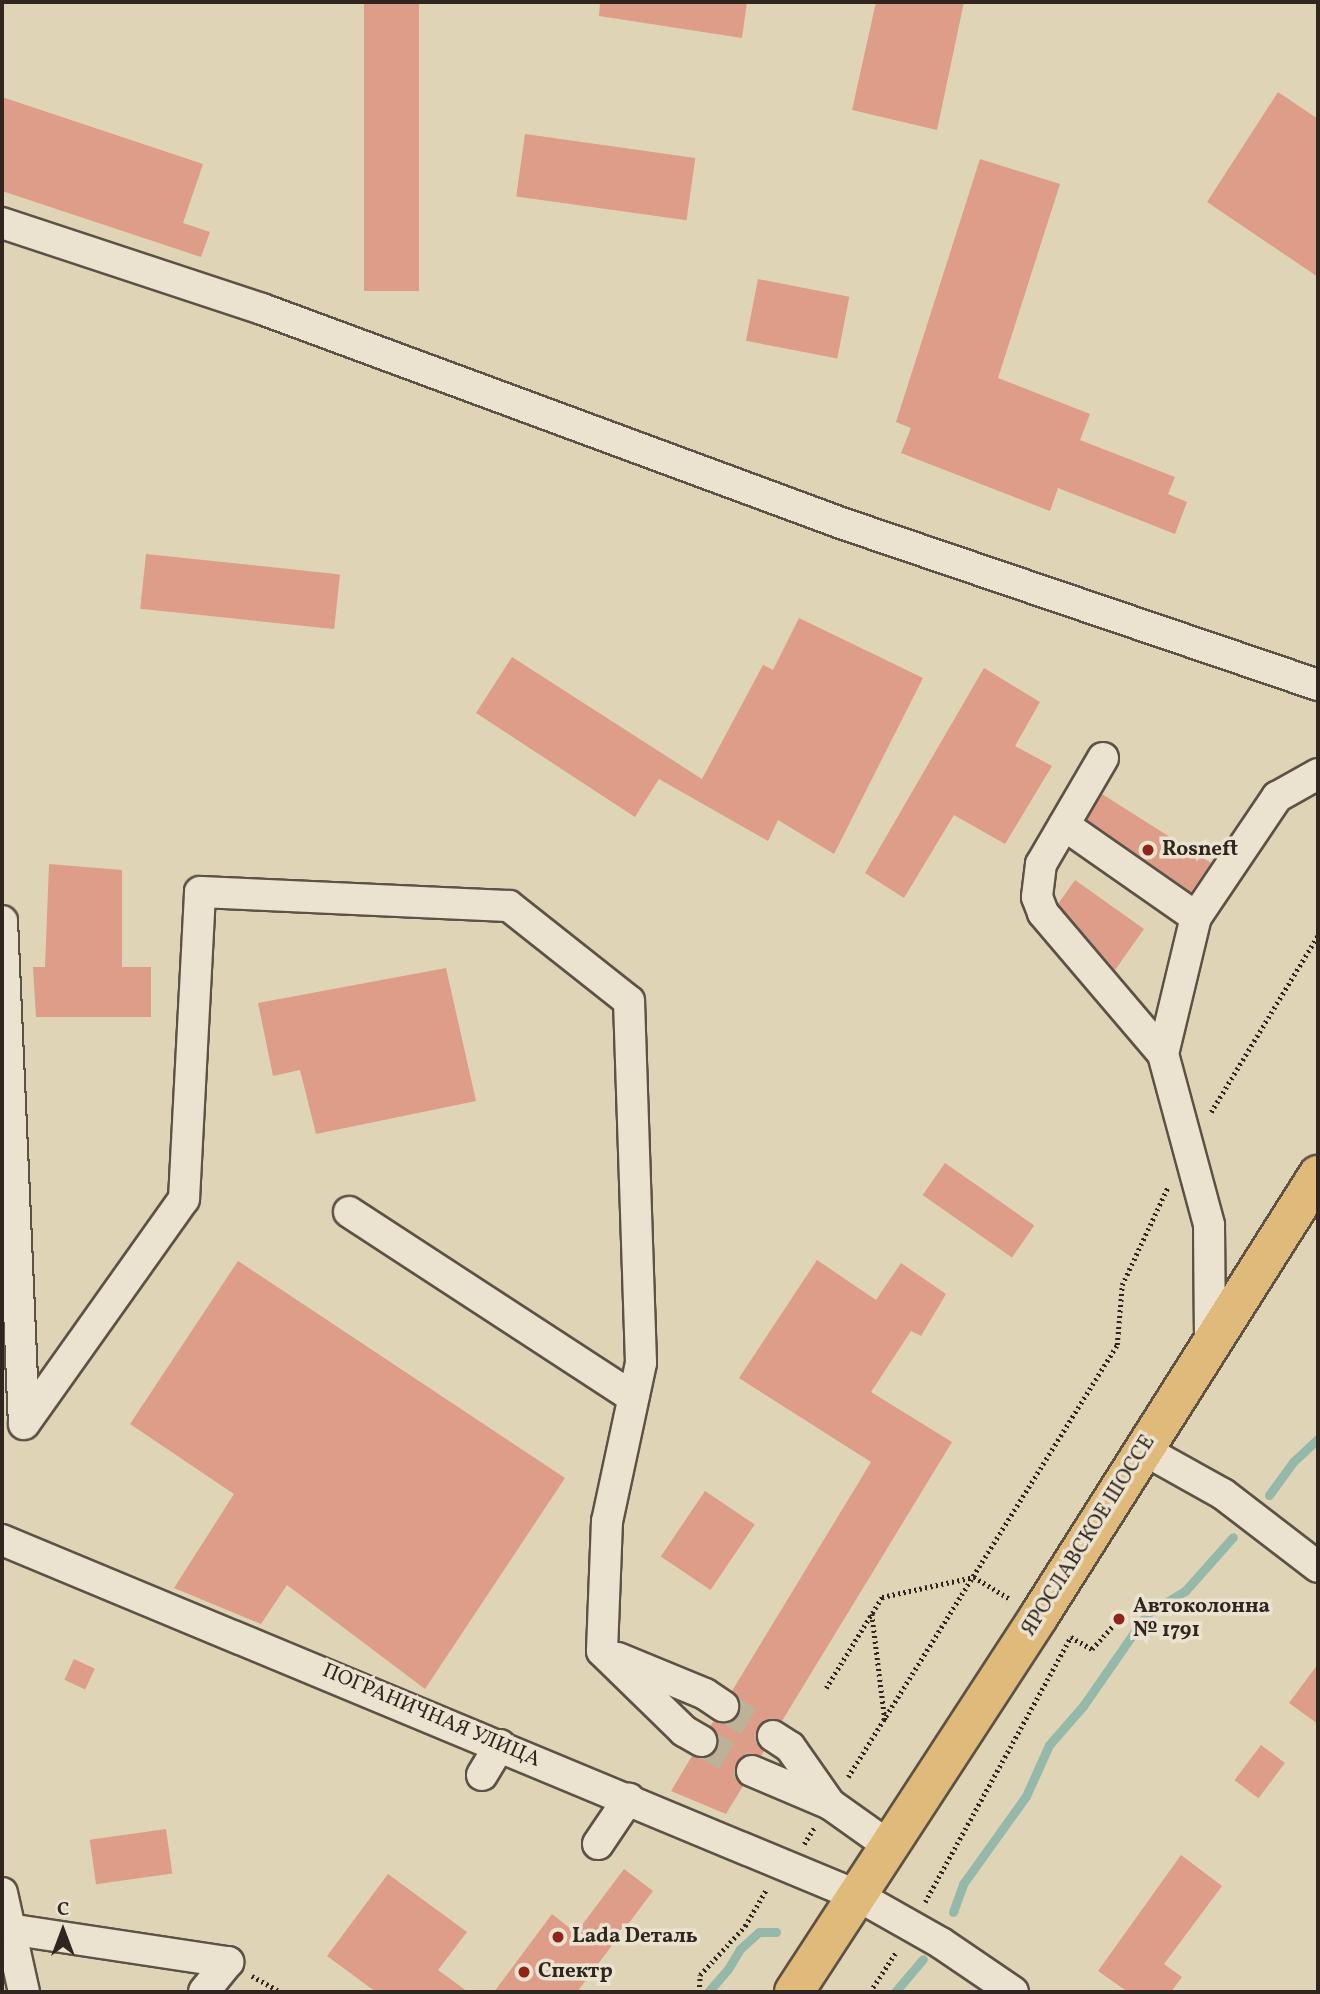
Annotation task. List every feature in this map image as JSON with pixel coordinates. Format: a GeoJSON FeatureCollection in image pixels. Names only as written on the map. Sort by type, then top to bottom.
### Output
{"type":"FeatureCollection","features":[{"type":"Feature","properties":{"kind":"main road","name":"ЯРОСЛАВСКОЕ ШОССЕ"},"geometry":{"type":"LineString","coordinates":[[794,1992],[1038,1616],[1318,1175]]}},
{"type":"Feature","properties":{"kind":"street"},"geometry":{"type":"LineString","coordinates":[[2,223],[262,309],[844,524],[1318,685]]}},
{"type":"Feature","properties":{"kind":"street"},"geometry":{"type":"LineString","coordinates":[[1103,758],[1041,864],[1037,897],[1043,913],[1163,1054],[1209,1225],[1210,1345]]}},
{"type":"Feature","properties":{"kind":"street"},"geometry":{"type":"LineString","coordinates":[[1163,1054],[1196,917],[1276,797],[1311,779]]}},
{"type":"Feature","properties":{"kind":"street"},"geometry":{"type":"LineString","coordinates":[[1064,825],[1196,917]]}},
{"type":"Feature","properties":{"kind":"street"},"geometry":{"type":"LineString","coordinates":[[2,921],[24,1424],[184,1199],[200,892],[509,906],[629,1001],[641,1363],[607,1521],[602,1651],[684,1731],[701,1741]]}},
{"type":"Feature","properties":{"kind":"street"},"geometry":{"type":"LineString","coordinates":[[349,1212],[633,1397]]}},
{"type":"Feature","properties":{"kind":"street"},"geometry":{"type":"LineString","coordinates":[[1144,1450],[1223,1494],[1318,1567]]}},
{"type":"Feature","properties":{"kind":"street","name":"ПОГРАНИЧНАЯ УЛИЦА"},"geometry":{"type":"LineString","coordinates":[[2,1540],[629,1798],[858,1896],[912,1926],[1013,1992]]}},
{"type":"Feature","properties":{"kind":"street"},"geometry":{"type":"LineString","coordinates":[[602,1651],[705,1694],[723,1706]]}},
{"type":"Feature","properties":{"kind":"street"},"geometry":{"type":"LineString","coordinates":[[773,1736],[790,1747],[831,1804]]}},
{"type":"Feature","properties":{"kind":"street"},"geometry":{"type":"LineString","coordinates":[[482,1775],[500,1745]]}},
{"type":"Feature","properties":{"kind":"street"},"geometry":{"type":"LineString","coordinates":[[752,1771],[831,1804],[889,1846]]}},
{"type":"Feature","properties":{"kind":"street"},"geometry":{"type":"LineString","coordinates":[[598,1844],[629,1798]]}},
{"type":"Feature","properties":{"kind":"street"},"geometry":{"type":"LineString","coordinates":[[2,1893],[6,1928],[24,1992]]}},
{"type":"Feature","properties":{"kind":"street"},"geometry":{"type":"LineString","coordinates":[[6,1928],[228,1962],[204,1992]]}},
{"type":"Feature","properties":{"kind":"path"},"geometry":{"type":"LineString","coordinates":[[699,1992],[700,1975],[745,1926],[788,1841],[803,1846],[885,1721],[1117,1345],[1122,1285],[1164,1194],[1318,934]]}},
{"type":"Feature","properties":{"kind":"path"},"geometry":{"type":"LineString","coordinates":[[826,1688],[882,1597],[974,1577],[1093,1649],[1119,1619]]}},
{"type":"Feature","properties":{"kind":"path"},"geometry":{"type":"LineString","coordinates":[[871,1613],[885,1721]]}},
{"type":"Feature","properties":{"kind":"path"},"geometry":{"type":"LineString","coordinates":[[870,1992],[912,1926],[1071,1636]]}},
{"type":"Feature","properties":{"kind":"building"},"geometry":{"type":"Polygon","coordinates":[[[364,2],[419,2],[419,291],[364,291],[364,2]]]}},
{"type":"Feature","properties":{"kind":"building"},"geometry":{"type":"Polygon","coordinates":[[[600,2],[747,2],[742,38],[599,16],[600,2]]]}},
{"type":"Feature","properties":{"kind":"building"},"geometry":{"type":"Polygon","coordinates":[[[876,2],[964,2],[937,130],[852,110],[876,2]]]}},
{"type":"Feature","properties":{"kind":"building"},"geometry":{"type":"Polygon","coordinates":[[[1278,92],[1318,119],[1318,277],[1207,202],[1278,92]]]}},
{"type":"Feature","properties":{"kind":"building"},"geometry":{"type":"Polygon","coordinates":[[[2,97],[203,164],[183,223],[210,232],[201,257],[2,191],[2,97]]]}},
{"type":"Feature","properties":{"kind":"building"},"geometry":{"type":"Polygon","coordinates":[[[525,134],[695,158],[687,220],[516,196],[525,134]]]}},
{"type":"Feature","properties":{"kind":"building"},"geometry":{"type":"Polygon","coordinates":[[[980,159],[1060,184],[998,378],[1090,414],[1080,440],[1175,477],[1168,494],[1187,502],[1175,534],[1058,488],[1050,511],[901,453],[911,428],[896,422],[980,159]]]}},
{"type":"Feature","properties":{"kind":"building"},"geometry":{"type":"Polygon","coordinates":[[[758,279],[849,297],[837,359],[746,341],[758,279]]]}},
{"type":"Feature","properties":{"kind":"building"},"geometry":{"type":"Polygon","coordinates":[[[146,554],[340,574],[334,629],[140,609],[146,554]]]}},
{"type":"Feature","properties":{"kind":"building"},"geometry":{"type":"Polygon","coordinates":[[[799,618],[923,678],[834,854],[778,820],[768,841],[659,779],[635,817],[476,713],[512,657],[702,779],[763,665],[773,670],[799,618]]]}},
{"type":"Feature","properties":{"kind":"building"},"geometry":{"type":"Polygon","coordinates":[[[984,668],[1040,702],[1015,746],[1052,766],[1005,844],[954,815],[904,898],[865,873],[984,668]]]}},
{"type":"Feature","properties":{"kind":"building","name":"Rosneft"},"geometry":{"type":"Polygon","coordinates":[[[1102,794],[1211,863],[1191,892],[1087,820],[1102,794]]]}},
{"type":"Feature","properties":{"kind":"building"},"geometry":{"type":"Polygon","coordinates":[[[49,864],[122,870],[122,967],[151,967],[151,1017],[36,1017],[33,967],[45,967],[49,864]]]}},
{"type":"Feature","properties":{"kind":"building"},"geometry":{"type":"Polygon","coordinates":[[[1075,880],[1144,929],[1115,970],[1058,904],[1075,880]]]}},
{"type":"Feature","properties":{"kind":"building"},"geometry":{"type":"Polygon","coordinates":[[[446,968],[476,1101],[316,1134],[300,1070],[273,1076],[258,1003],[446,968]]]}},
{"type":"Feature","properties":{"kind":"building"},"geometry":{"type":"Polygon","coordinates":[[[945,1163],[1034,1226],[1012,1257],[923,1195],[945,1163]]]}},
{"type":"Feature","properties":{"kind":"building"},"geometry":{"type":"Polygon","coordinates":[[[817,1260],[876,1300],[901,1263],[946,1294],[921,1336],[911,1331],[871,1392],[952,1442],[782,1721],[766,1720],[758,1727],[757,1743],[764,1751],[761,1756],[751,1754],[742,1757],[736,1764],[735,1774],[743,1786],[726,1814],[671,1791],[692,1756],[702,1758],[716,1750],[718,1740],[710,1726],[714,1721],[730,1722],[738,1715],[739,1699],[732,1691],[871,1462],[739,1378],[817,1260]]]}},
{"type":"Feature","properties":{"kind":"building"},"geometry":{"type":"Polygon","coordinates":[[[238,1261],[565,1478],[425,1689],[287,1585],[261,1624],[174,1588],[234,1494],[130,1424],[238,1261]]]}},
{"type":"Feature","properties":{"kind":"building"},"geometry":{"type":"Polygon","coordinates":[[[705,1491],[755,1525],[711,1590],[661,1556],[705,1491]]]}},
{"type":"Feature","properties":{"kind":"building"},"geometry":{"type":"Polygon","coordinates":[[[74,1659],[95,1669],[85,1690],[64,1680],[74,1659]]]}},
{"type":"Feature","properties":{"kind":"building"},"geometry":{"type":"Polygon","coordinates":[[[1318,1664],[1318,1724],[1289,1703],[1318,1664]]]}},
{"type":"Feature","properties":{"kind":"building"},"geometry":{"type":"Polygon","coordinates":[[[1261,1745],[1285,1763],[1258,1798],[1235,1780],[1261,1745]]]}},
{"type":"Feature","properties":{"kind":"building"},"geometry":{"type":"Polygon","coordinates":[[[166,1829],[172,1874],[96,1884],[90,1840],[166,1829]]]}},
{"type":"Feature","properties":{"kind":"building"},"geometry":{"type":"Polygon","coordinates":[[[1181,1855],[1222,1886],[1164,1964],[1182,1977],[1171,1992],[1128,1992],[1098,1971],[1181,1855]]]}},
{"type":"Feature","properties":{"kind":"building"},"geometry":{"type":"Polygon","coordinates":[[[624,1869],[653,1891],[577,1992],[494,1992],[552,1914],[576,1933],[624,1869]]]}},
{"type":"Feature","properties":{"kind":"building"},"geometry":{"type":"Polygon","coordinates":[[[388,1874],[467,1932],[438,1970],[468,1992],[376,1992],[327,1956],[388,1874]]]}},
{"type":"Feature","properties":{"kind":"waterway"},"geometry":{"type":"LineString","coordinates":[[1269,1495],[1293,1462],[1318,1439]]}},
{"type":"Feature","properties":{"kind":"waterway"},"geometry":{"type":"LineString","coordinates":[[953,1912],[963,1884],[1026,1796],[1049,1745],[1083,1706],[1147,1614],[1185,1591],[1233,1537]]}},
{"type":"Feature","properties":{"kind":"waterway"},"geometry":{"type":"LineString","coordinates":[[708,1992],[728,1969],[740,1949],[759,1932],[776,1932]]}},
{"type":"Feature","properties":{"kind":"waterway"},"geometry":{"type":"LineString","coordinates":[[895,1992],[923,1959]]}},
{"type":"Feature","properties":{"kind":"tunnel"},"geometry":{"type":"LineString","coordinates":[[723,1706],[773,1736]]}},
{"type":"Feature","properties":{"kind":"tunnel"},"geometry":{"type":"LineString","coordinates":[[701,1741],[752,1771]]}},
{"type":"Feature","properties":{"kind":"place","name":"Rosneft"},"geometry":{"type":"Point","coordinates":[1148,850]}},
{"type":"Feature","properties":{"kind":"place","name":"Автоколонна № 1791"},"geometry":{"type":"Point","coordinates":[1119,1619]}},
{"type":"Feature","properties":{"kind":"place","name":"Lada Dеталь"},"geometry":{"type":"Point","coordinates":[558,1937]}},
{"type":"Feature","properties":{"kind":"place","name":"Спектр"},"geometry":{"type":"Point","coordinates":[524,1972]}}]}
